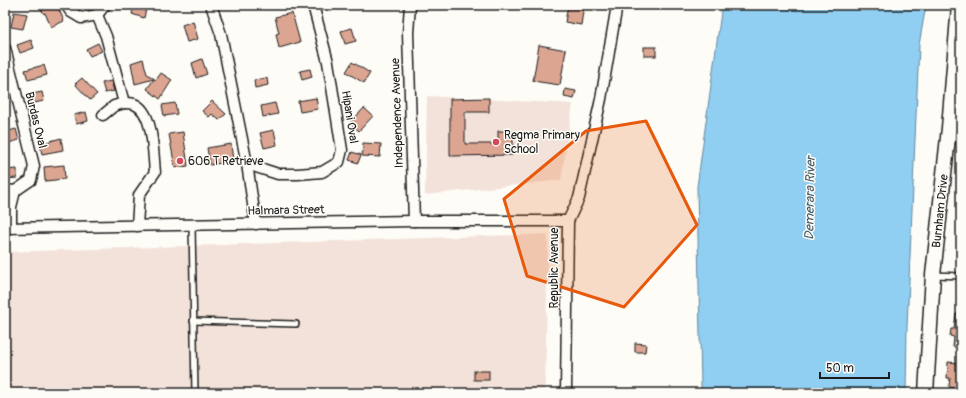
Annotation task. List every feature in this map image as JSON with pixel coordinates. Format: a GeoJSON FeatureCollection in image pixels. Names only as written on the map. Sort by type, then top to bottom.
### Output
{"type":"FeatureCollection","features":[{"type":"Feature","properties":{"kind":"street"},"geometry":{"type":"LineString","coordinates":[[66,5],[71,12],[81,18],[97,15],[105,5]]}},
{"type":"Feature","properties":{"kind":"street"},"geometry":{"type":"LineString","coordinates":[[211,5],[221,34],[247,164],[256,224]]}},
{"type":"Feature","properties":{"kind":"street","name":"Hipani Oval"},"geometry":{"type":"LineString","coordinates":[[247,164],[278,174],[298,174],[322,172],[339,162],[342,150],[328,62],[313,5]]}},
{"type":"Feature","properties":{"kind":"street","name":"Independence Avenue"},"geometry":{"type":"LineString","coordinates":[[410,5],[408,33],[414,221]]}},
{"type":"Feature","properties":{"kind":"street","name":"Republic Avenue"},"geometry":{"type":"LineString","coordinates":[[566,393],[568,221],[579,198],[601,99],[617,5]]}},
{"type":"Feature","properties":{"kind":"street","name":"Burnham Drive"},"geometry":{"type":"LineString","coordinates":[[926,393],[932,274],[949,128],[959,5]]}},
{"type":"Feature","properties":{"kind":"street"},"geometry":{"type":"LineString","coordinates":[[97,15],[106,36],[124,103]]}},
{"type":"Feature","properties":{"kind":"street","name":"Burdas Oval"},"geometry":{"type":"LineString","coordinates":[[5,48],[34,166],[31,180],[10,190],[11,207],[8,228]]}},
{"type":"Feature","properties":{"kind":"street"},"geometry":{"type":"LineString","coordinates":[[103,115],[114,106],[124,103],[134,104],[141,109],[147,117],[152,140],[155,172],[139,195],[137,226]]}},
{"type":"Feature","properties":{"kind":"street","name":"Halmara Street"},"geometry":{"type":"LineString","coordinates":[[8,228],[414,221],[568,221]]}},
{"type":"Feature","properties":{"kind":"lane"},"geometry":{"type":"LineString","coordinates":[[192,225],[195,393]]}},
{"type":"Feature","properties":{"kind":"lane"},"geometry":{"type":"LineString","coordinates":[[932,274],[961,276]]}},
{"type":"Feature","properties":{"kind":"lane"},"geometry":{"type":"LineString","coordinates":[[193,321],[296,324]]}},
{"type":"Feature","properties":{"kind":"highlighted area"},"geometry":{"type":"Polygon","coordinates":[[[646,121],[697,225],[624,307],[527,276],[504,199],[586,131],[646,121]]]}},
{"type":"Feature","properties":{"kind":"shaded area","name":"Regma Primary School"},"geometry":{"type":"Polygon","coordinates":[[[427,96],[573,104],[561,180],[425,195],[427,96]]]}},
{"type":"Feature","properties":{"kind":"shaded area"},"geometry":{"type":"Polygon","coordinates":[[[548,234],[545,393],[5,393],[5,252],[548,234]]]}},
{"type":"Feature","properties":{"kind":"water","name":"Demerara River"},"geometry":{"type":"Polygon","coordinates":[[[722,5],[926,5],[919,45],[907,327],[906,393],[703,393],[701,386],[697,187],[722,5]]]}},
{"type":"Feature","properties":{"kind":"building"},"geometry":{"type":"Polygon","coordinates":[[[39,5],[60,5],[58,7],[64,21],[51,27],[45,13],[44,14],[39,5]]]}},
{"type":"Feature","properties":{"kind":"building"},"geometry":{"type":"Polygon","coordinates":[[[134,5],[147,5],[144,18],[132,14],[134,5]]]}},
{"type":"Feature","properties":{"kind":"building"},"geometry":{"type":"Polygon","coordinates":[[[568,5],[584,5],[581,25],[565,22],[568,5]]]}},
{"type":"Feature","properties":{"kind":"building"},"geometry":{"type":"Polygon","coordinates":[[[14,12],[27,14],[23,29],[11,27],[14,12]]]}},
{"type":"Feature","properties":{"kind":"building"},"geometry":{"type":"Polygon","coordinates":[[[292,13],[300,42],[279,48],[276,34],[279,33],[275,17],[292,13]]]}},
{"type":"Feature","properties":{"kind":"building"},"geometry":{"type":"Polygon","coordinates":[[[193,21],[198,39],[187,42],[182,25],[193,21]]]}},
{"type":"Feature","properties":{"kind":"building"},"geometry":{"type":"Polygon","coordinates":[[[352,28],[356,41],[345,44],[341,31],[352,28]]]}},
{"type":"Feature","properties":{"kind":"building"},"geometry":{"type":"Polygon","coordinates":[[[31,40],[34,48],[20,53],[17,45],[31,40]]]}},
{"type":"Feature","properties":{"kind":"building"},"geometry":{"type":"Polygon","coordinates":[[[98,43],[102,51],[90,56],[86,49],[98,43]]]}},
{"type":"Feature","properties":{"kind":"building"},"geometry":{"type":"Polygon","coordinates":[[[539,45],[566,50],[560,85],[533,81],[539,45]]]}},
{"type":"Feature","properties":{"kind":"building"},"geometry":{"type":"Polygon","coordinates":[[[644,47],[656,47],[656,56],[644,56],[644,47]]]}},
{"type":"Feature","properties":{"kind":"building"},"geometry":{"type":"Polygon","coordinates":[[[143,59],[147,74],[156,80],[161,73],[172,80],[160,99],[147,89],[154,79],[135,84],[131,63],[143,59]]]}},
{"type":"Feature","properties":{"kind":"building"},"geometry":{"type":"Polygon","coordinates":[[[202,59],[207,74],[196,78],[192,63],[202,59]]]}},
{"type":"Feature","properties":{"kind":"building"},"geometry":{"type":"Polygon","coordinates":[[[352,62],[370,73],[364,83],[346,72],[352,62]]]}},
{"type":"Feature","properties":{"kind":"building"},"geometry":{"type":"Polygon","coordinates":[[[44,65],[47,75],[28,80],[25,70],[44,65]]]}},
{"type":"Feature","properties":{"kind":"building"},"geometry":{"type":"Polygon","coordinates":[[[310,69],[312,77],[302,80],[300,71],[310,69]]]}},
{"type":"Feature","properties":{"kind":"building"},"geometry":{"type":"Polygon","coordinates":[[[82,78],[97,94],[90,100],[75,84],[82,78]]]}},
{"type":"Feature","properties":{"kind":"building"},"geometry":{"type":"Polygon","coordinates":[[[267,78],[268,85],[255,88],[254,80],[267,78]]]}},
{"type":"Feature","properties":{"kind":"building"},"geometry":{"type":"Polygon","coordinates":[[[111,81],[114,91],[105,93],[102,83],[111,81]]]}},
{"type":"Feature","properties":{"kind":"building"},"geometry":{"type":"Polygon","coordinates":[[[565,89],[576,91],[574,99],[564,97],[565,89]]]}},
{"type":"Feature","properties":{"kind":"building"},"geometry":{"type":"Polygon","coordinates":[[[42,92],[44,101],[34,103],[32,94],[42,92]]]}},
{"type":"Feature","properties":{"kind":"building"},"geometry":{"type":"Polygon","coordinates":[[[316,98],[318,109],[300,112],[298,101],[316,98]]]}},
{"type":"Feature","properties":{"kind":"building"},"geometry":{"type":"Polygon","coordinates":[[[489,98],[489,112],[465,112],[465,144],[498,144],[498,131],[513,131],[513,155],[450,156],[450,99],[489,98]]]}},
{"type":"Feature","properties":{"kind":"building"},"geometry":{"type":"Polygon","coordinates":[[[212,101],[226,114],[219,120],[212,114],[209,117],[202,111],[212,101]]]}},
{"type":"Feature","properties":{"kind":"building"},"geometry":{"type":"Polygon","coordinates":[[[175,103],[177,114],[164,116],[162,105],[175,103]]]}},
{"type":"Feature","properties":{"kind":"building"},"geometry":{"type":"Polygon","coordinates":[[[275,103],[278,114],[263,117],[261,106],[275,103]]]}},
{"type":"Feature","properties":{"kind":"building"},"geometry":{"type":"Polygon","coordinates":[[[364,108],[373,116],[359,131],[350,123],[364,108]]]}},
{"type":"Feature","properties":{"kind":"building"},"geometry":{"type":"Polygon","coordinates":[[[86,112],[88,121],[76,124],[74,115],[86,112]]]}},
{"type":"Feature","properties":{"kind":"building"},"geometry":{"type":"Polygon","coordinates":[[[16,129],[19,140],[5,144],[5,132],[16,129]]]}},
{"type":"Feature","properties":{"kind":"building"},"geometry":{"type":"Polygon","coordinates":[[[274,130],[277,145],[264,148],[260,133],[274,130]]]}},
{"type":"Feature","properties":{"kind":"building"},"geometry":{"type":"Polygon","coordinates":[[[183,132],[188,166],[175,168],[169,134],[183,132]]]}},
{"type":"Feature","properties":{"kind":"building"},"geometry":{"type":"Polygon","coordinates":[[[61,138],[63,150],[42,154],[40,144],[61,138]]]}},
{"type":"Feature","properties":{"kind":"building"},"geometry":{"type":"Polygon","coordinates":[[[363,143],[381,144],[380,157],[362,156],[363,143]]]}},
{"type":"Feature","properties":{"kind":"building"},"geometry":{"type":"Polygon","coordinates":[[[231,144],[233,161],[210,165],[207,148],[231,144]]]}},
{"type":"Feature","properties":{"kind":"building"},"geometry":{"type":"Polygon","coordinates":[[[352,152],[361,155],[358,163],[349,160],[352,152]]]}},
{"type":"Feature","properties":{"kind":"building"},"geometry":{"type":"Polygon","coordinates":[[[64,165],[65,179],[45,181],[44,167],[64,165]]]}},
{"type":"Feature","properties":{"kind":"building"},"geometry":{"type":"Polygon","coordinates":[[[17,169],[17,178],[5,179],[5,170],[17,169]]]}},
{"type":"Feature","properties":{"kind":"building"},"geometry":{"type":"Polygon","coordinates":[[[956,314],[961,314],[961,348],[953,347],[954,337],[950,336],[951,329],[954,329],[956,314]]]}},
{"type":"Feature","properties":{"kind":"building"},"geometry":{"type":"Polygon","coordinates":[[[635,343],[646,344],[645,352],[635,352],[635,343]]]}},
{"type":"Feature","properties":{"kind":"building"},"geometry":{"type":"Polygon","coordinates":[[[948,362],[961,363],[961,371],[959,371],[957,388],[949,387],[950,378],[947,378],[948,362]]]}},
{"type":"Feature","properties":{"kind":"building"},"geometry":{"type":"Polygon","coordinates":[[[474,371],[489,371],[489,380],[474,380],[474,371]]]}},
{"type":"Feature","properties":{"kind":"place","name":"Regma Primary School"},"geometry":{"type":"Point","coordinates":[496,142]}},
{"type":"Feature","properties":{"kind":"place","name":"606 T Retrieve"},"geometry":{"type":"Point","coordinates":[180,161]}}]}
